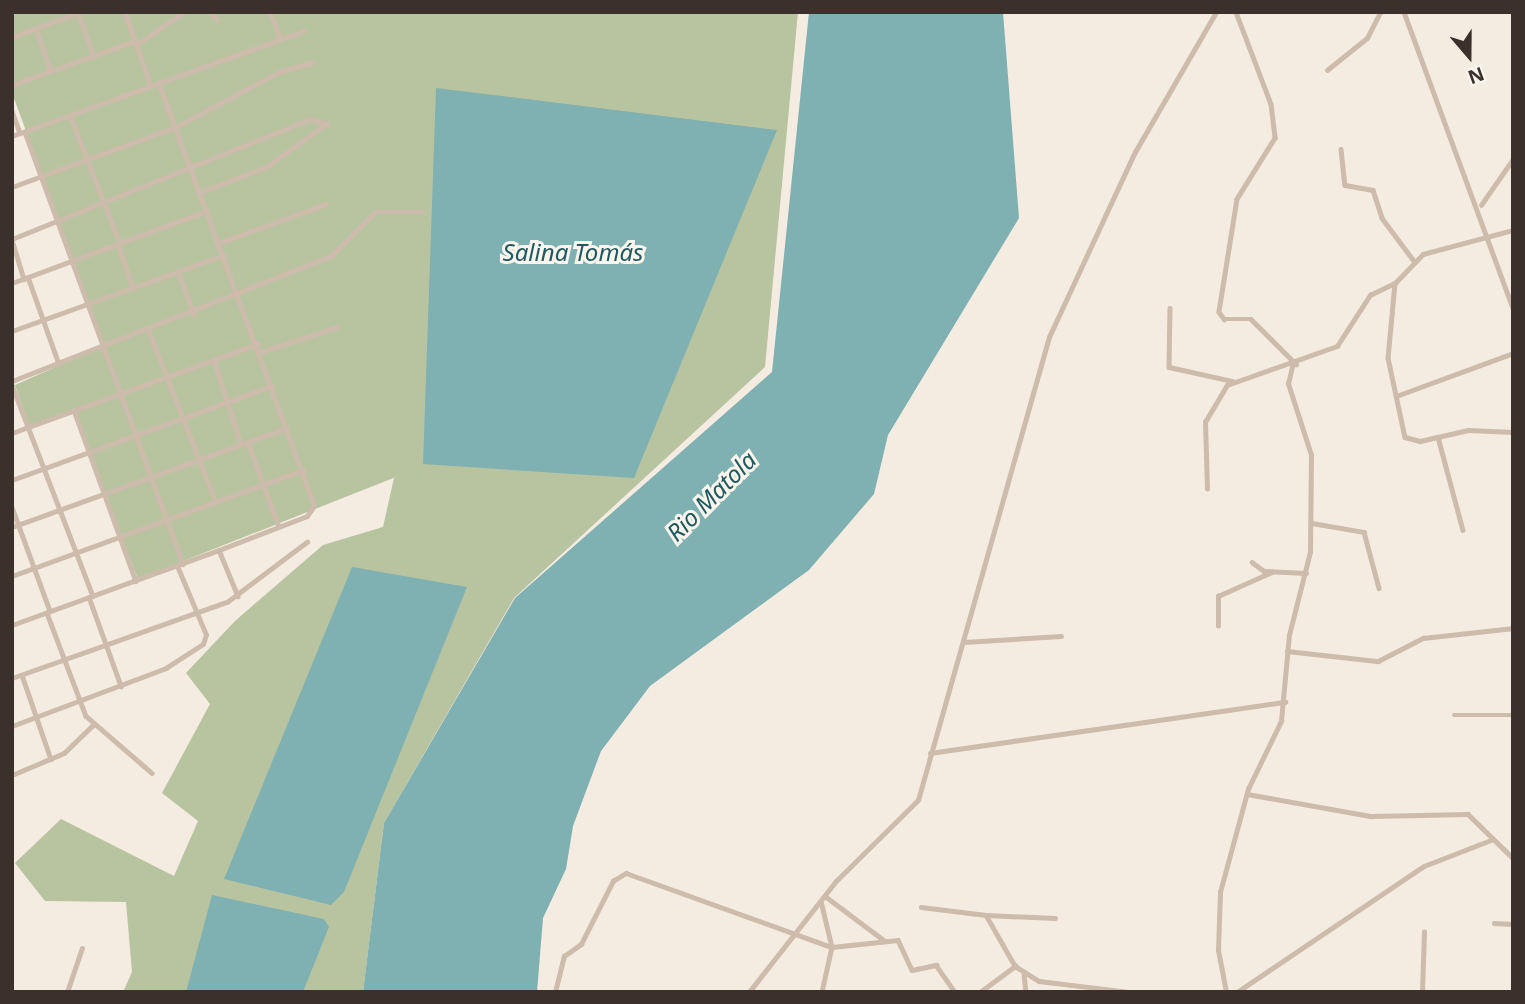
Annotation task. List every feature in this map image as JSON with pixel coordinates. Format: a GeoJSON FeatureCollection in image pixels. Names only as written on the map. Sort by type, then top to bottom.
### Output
{"type":"FeatureCollection","features":[{"type":"Feature","properties":{"kind":"street"},"geometry":{"type":"LineString","coordinates":[[12,37],[79,12],[94,56]]}},
{"type":"Feature","properties":{"kind":"street"},"geometry":{"type":"LineString","coordinates":[[125,12],[151,86]]}},
{"type":"Feature","properties":{"kind":"street"},"geometry":{"type":"LineString","coordinates":[[12,85],[135,43],[184,12]]}},
{"type":"Feature","properties":{"kind":"street"},"geometry":{"type":"LineString","coordinates":[[211,12],[217,20]]}},
{"type":"Feature","properties":{"kind":"street"},"geometry":{"type":"LineString","coordinates":[[270,12],[281,39]]}},
{"type":"Feature","properties":{"kind":"street"},"geometry":{"type":"LineString","coordinates":[[750,992],[791,933],[822,898],[914,807],[964,642],[1049,337],[1135,152],[1216,12]]}},
{"type":"Feature","properties":{"kind":"street"},"geometry":{"type":"LineString","coordinates":[[1236,12],[1271,104],[1275,138],[1237,199],[1219,312],[1224,319],[1251,319],[1294,365]]}},
{"type":"Feature","properties":{"kind":"street"},"geometry":{"type":"LineString","coordinates":[[1327,71],[1367,38],[1380,12]]}},
{"type":"Feature","properties":{"kind":"street"},"geometry":{"type":"LineString","coordinates":[[1404,12],[1480,206],[1513,308]]}},
{"type":"Feature","properties":{"kind":"street"},"geometry":{"type":"LineString","coordinates":[[36,28],[51,71]]}},
{"type":"Feature","properties":{"kind":"street"},"geometry":{"type":"LineString","coordinates":[[12,136],[304,31]]}},
{"type":"Feature","properties":{"kind":"street"},"geometry":{"type":"LineString","coordinates":[[12,187],[176,127],[279,72],[313,62]]}},
{"type":"Feature","properties":{"kind":"street"},"geometry":{"type":"LineString","coordinates":[[12,625],[180,565],[313,511],[303,470],[261,352],[158,83]]}},
{"type":"Feature","properties":{"kind":"street"},"geometry":{"type":"LineString","coordinates":[[12,111],[41,177],[101,349],[168,519],[195,614],[206,635],[203,644],[166,668],[12,726]]}},
{"type":"Feature","properties":{"kind":"street"},"geometry":{"type":"LineString","coordinates":[[70,116],[119,244],[132,288]]}},
{"type":"Feature","properties":{"kind":"street"},"geometry":{"type":"LineString","coordinates":[[59,364],[12,239],[311,119],[327,124],[267,167],[200,193]]}},
{"type":"Feature","properties":{"kind":"street"},"geometry":{"type":"LineString","coordinates":[[1341,149],[1345,185],[1373,190],[1382,218],[1413,261]]}},
{"type":"Feature","properties":{"kind":"street"},"geometry":{"type":"LineString","coordinates":[[1480,206],[1513,159]]}},
{"type":"Feature","properties":{"kind":"street"},"geometry":{"type":"LineString","coordinates":[[219,243],[326,204]]}},
{"type":"Feature","properties":{"kind":"street"},"geometry":{"type":"LineString","coordinates":[[12,283],[207,212]]}},
{"type":"Feature","properties":{"kind":"street"},"geometry":{"type":"LineString","coordinates":[[121,686],[77,552],[12,383],[240,297],[342,250],[375,212],[423,212]]}},
{"type":"Feature","properties":{"kind":"street"},"geometry":{"type":"LineString","coordinates":[[1170,308],[1169,367],[1233,381],[1294,365],[1337,346],[1370,295],[1395,283],[1413,261],[1489,232],[1513,230]]}},
{"type":"Feature","properties":{"kind":"street"},"geometry":{"type":"LineString","coordinates":[[12,331],[223,255]]}},
{"type":"Feature","properties":{"kind":"street"},"geometry":{"type":"LineString","coordinates":[[178,271],[194,314]]}},
{"type":"Feature","properties":{"kind":"street"},"geometry":{"type":"LineString","coordinates":[[1395,283],[1388,358],[1399,395],[1397,420],[1405,436],[1438,437],[1479,429],[1513,432]]}},
{"type":"Feature","properties":{"kind":"street"},"geometry":{"type":"LineString","coordinates":[[261,352],[337,327]]}},
{"type":"Feature","properties":{"kind":"street"},"geometry":{"type":"LineString","coordinates":[[149,331],[216,502]]}},
{"type":"Feature","properties":{"kind":"street"},"geometry":{"type":"LineString","coordinates":[[12,433],[258,344]]}},
{"type":"Feature","properties":{"kind":"street"},"geometry":{"type":"LineString","coordinates":[[1399,395],[1513,353]]}},
{"type":"Feature","properties":{"kind":"street"},"geometry":{"type":"LineString","coordinates":[[214,360],[241,444]]}},
{"type":"Feature","properties":{"kind":"street"},"geometry":{"type":"LineString","coordinates":[[1226,992],[1218,950],[1220,892],[1247,794],[1285,702],[1287,651],[1306,573],[1312,523],[1311,454],[1288,384],[1294,365]]}},
{"type":"Feature","properties":{"kind":"street"},"geometry":{"type":"LineString","coordinates":[[1207,489],[1205,422],[1233,381]]}},
{"type":"Feature","properties":{"kind":"street"},"geometry":{"type":"LineString","coordinates":[[12,480],[271,386]]}},
{"type":"Feature","properties":{"kind":"street"},"geometry":{"type":"LineString","coordinates":[[74,410],[136,581]]}},
{"type":"Feature","properties":{"kind":"street"},"geometry":{"type":"LineString","coordinates":[[12,527],[287,428]]}},
{"type":"Feature","properties":{"kind":"street"},"geometry":{"type":"LineString","coordinates":[[1438,437],[1463,530]]}},
{"type":"Feature","properties":{"kind":"street"},"geometry":{"type":"LineString","coordinates":[[248,442],[279,527]]}},
{"type":"Feature","properties":{"kind":"street"},"geometry":{"type":"LineString","coordinates":[[12,576],[303,470]]}},
{"type":"Feature","properties":{"kind":"street"},"geometry":{"type":"LineString","coordinates":[[12,507],[35,568],[78,701],[94,724],[152,773]]}},
{"type":"Feature","properties":{"kind":"street"},"geometry":{"type":"LineString","coordinates":[[1312,523],[1364,532],[1379,588]]}},
{"type":"Feature","properties":{"kind":"street"},"geometry":{"type":"LineString","coordinates":[[12,678],[195,614],[238,596],[307,541]]}},
{"type":"Feature","properties":{"kind":"street"},"geometry":{"type":"LineString","coordinates":[[219,550],[238,596]]}},
{"type":"Feature","properties":{"kind":"street"},"geometry":{"type":"LineString","coordinates":[[1252,562],[1272,572],[1306,573]]}},
{"type":"Feature","properties":{"kind":"street"},"geometry":{"type":"LineString","coordinates":[[1218,626],[1218,596],[1272,572]]}},
{"type":"Feature","properties":{"kind":"street"},"geometry":{"type":"LineString","coordinates":[[1287,651],[1378,661],[1423,638],[1513,628]]}},
{"type":"Feature","properties":{"kind":"street"},"geometry":{"type":"LineString","coordinates":[[964,642],[1061,636]]}},
{"type":"Feature","properties":{"kind":"street"},"geometry":{"type":"LineString","coordinates":[[22,674],[51,758]]}},
{"type":"Feature","properties":{"kind":"street"},"geometry":{"type":"LineString","coordinates":[[930,753],[1285,702]]}},
{"type":"Feature","properties":{"kind":"street"},"geometry":{"type":"LineString","coordinates":[[1454,715],[1513,715]]}},
{"type":"Feature","properties":{"kind":"street"},"geometry":{"type":"LineString","coordinates":[[12,775],[51,758],[94,724]]}},
{"type":"Feature","properties":{"kind":"street"},"geometry":{"type":"LineString","coordinates":[[1247,794],[1370,816],[1468,814],[1491,840],[1513,858]]}},
{"type":"Feature","properties":{"kind":"street"},"geometry":{"type":"LineString","coordinates":[[1237,992],[1424,866],[1491,840]]}},
{"type":"Feature","properties":{"kind":"street"},"geometry":{"type":"LineString","coordinates":[[555,992],[564,956],[581,944],[620,874],[832,947],[885,941],[901,943],[912,970],[939,967],[955,992]]}},
{"type":"Feature","properties":{"kind":"street"},"geometry":{"type":"LineString","coordinates":[[822,898],[885,941]]}},
{"type":"Feature","properties":{"kind":"street"},"geometry":{"type":"LineString","coordinates":[[822,898],[832,947],[822,992]]}},
{"type":"Feature","properties":{"kind":"street"},"geometry":{"type":"LineString","coordinates":[[921,907],[986,915],[1055,918]]}},
{"type":"Feature","properties":{"kind":"street"},"geometry":{"type":"LineString","coordinates":[[986,915],[1015,965],[1024,975],[1026,992]]}},
{"type":"Feature","properties":{"kind":"street"},"geometry":{"type":"LineString","coordinates":[[1494,923],[1513,923]]}},
{"type":"Feature","properties":{"kind":"street"},"geometry":{"type":"LineString","coordinates":[[1422,992],[1424,932]]}},
{"type":"Feature","properties":{"kind":"street"},"geometry":{"type":"LineString","coordinates":[[67,992],[82,948]]}},
{"type":"Feature","properties":{"kind":"street"},"geometry":{"type":"LineString","coordinates":[[980,992],[1015,965]]}},
{"type":"Feature","properties":{"kind":"street"},"geometry":{"type":"LineString","coordinates":[[1024,975],[1130,992]]}},
{"type":"Feature","properties":{"kind":"green space"},"geometry":{"type":"Polygon","coordinates":[[[12,12],[798,12],[765,367],[514,598],[384,823],[363,992],[123,992],[132,972],[126,902],[45,901],[15,863],[61,819],[174,876],[198,821],[162,793],[210,704],[186,673],[235,621],[323,545],[383,527],[394,478],[401,475],[138,579],[72,412],[29,425],[15,385],[105,345],[12,93],[12,12]]]}},
{"type":"Feature","properties":{"kind":"water","name":"Rio Matola"},"geometry":{"type":"Polygon","coordinates":[[[809,12],[1003,12],[1019,218],[888,435],[874,494],[809,570],[650,686],[601,751],[573,826],[566,869],[543,918],[537,992],[363,992],[384,823],[515,598],[772,372],[809,12]]]}},
{"type":"Feature","properties":{"kind":"water","name":"Salina Tomás"},"geometry":{"type":"Polygon","coordinates":[[[436,88],[777,130],[634,478],[423,464],[436,88]]]}},
{"type":"Feature","properties":{"kind":"water"},"geometry":{"type":"Polygon","coordinates":[[[352,567],[467,587],[344,892],[331,905],[224,879],[352,567]]]}},
{"type":"Feature","properties":{"kind":"water"},"geometry":{"type":"Polygon","coordinates":[[[212,895],[324,919],[329,927],[303,992],[186,992],[212,895]]]}}]}
